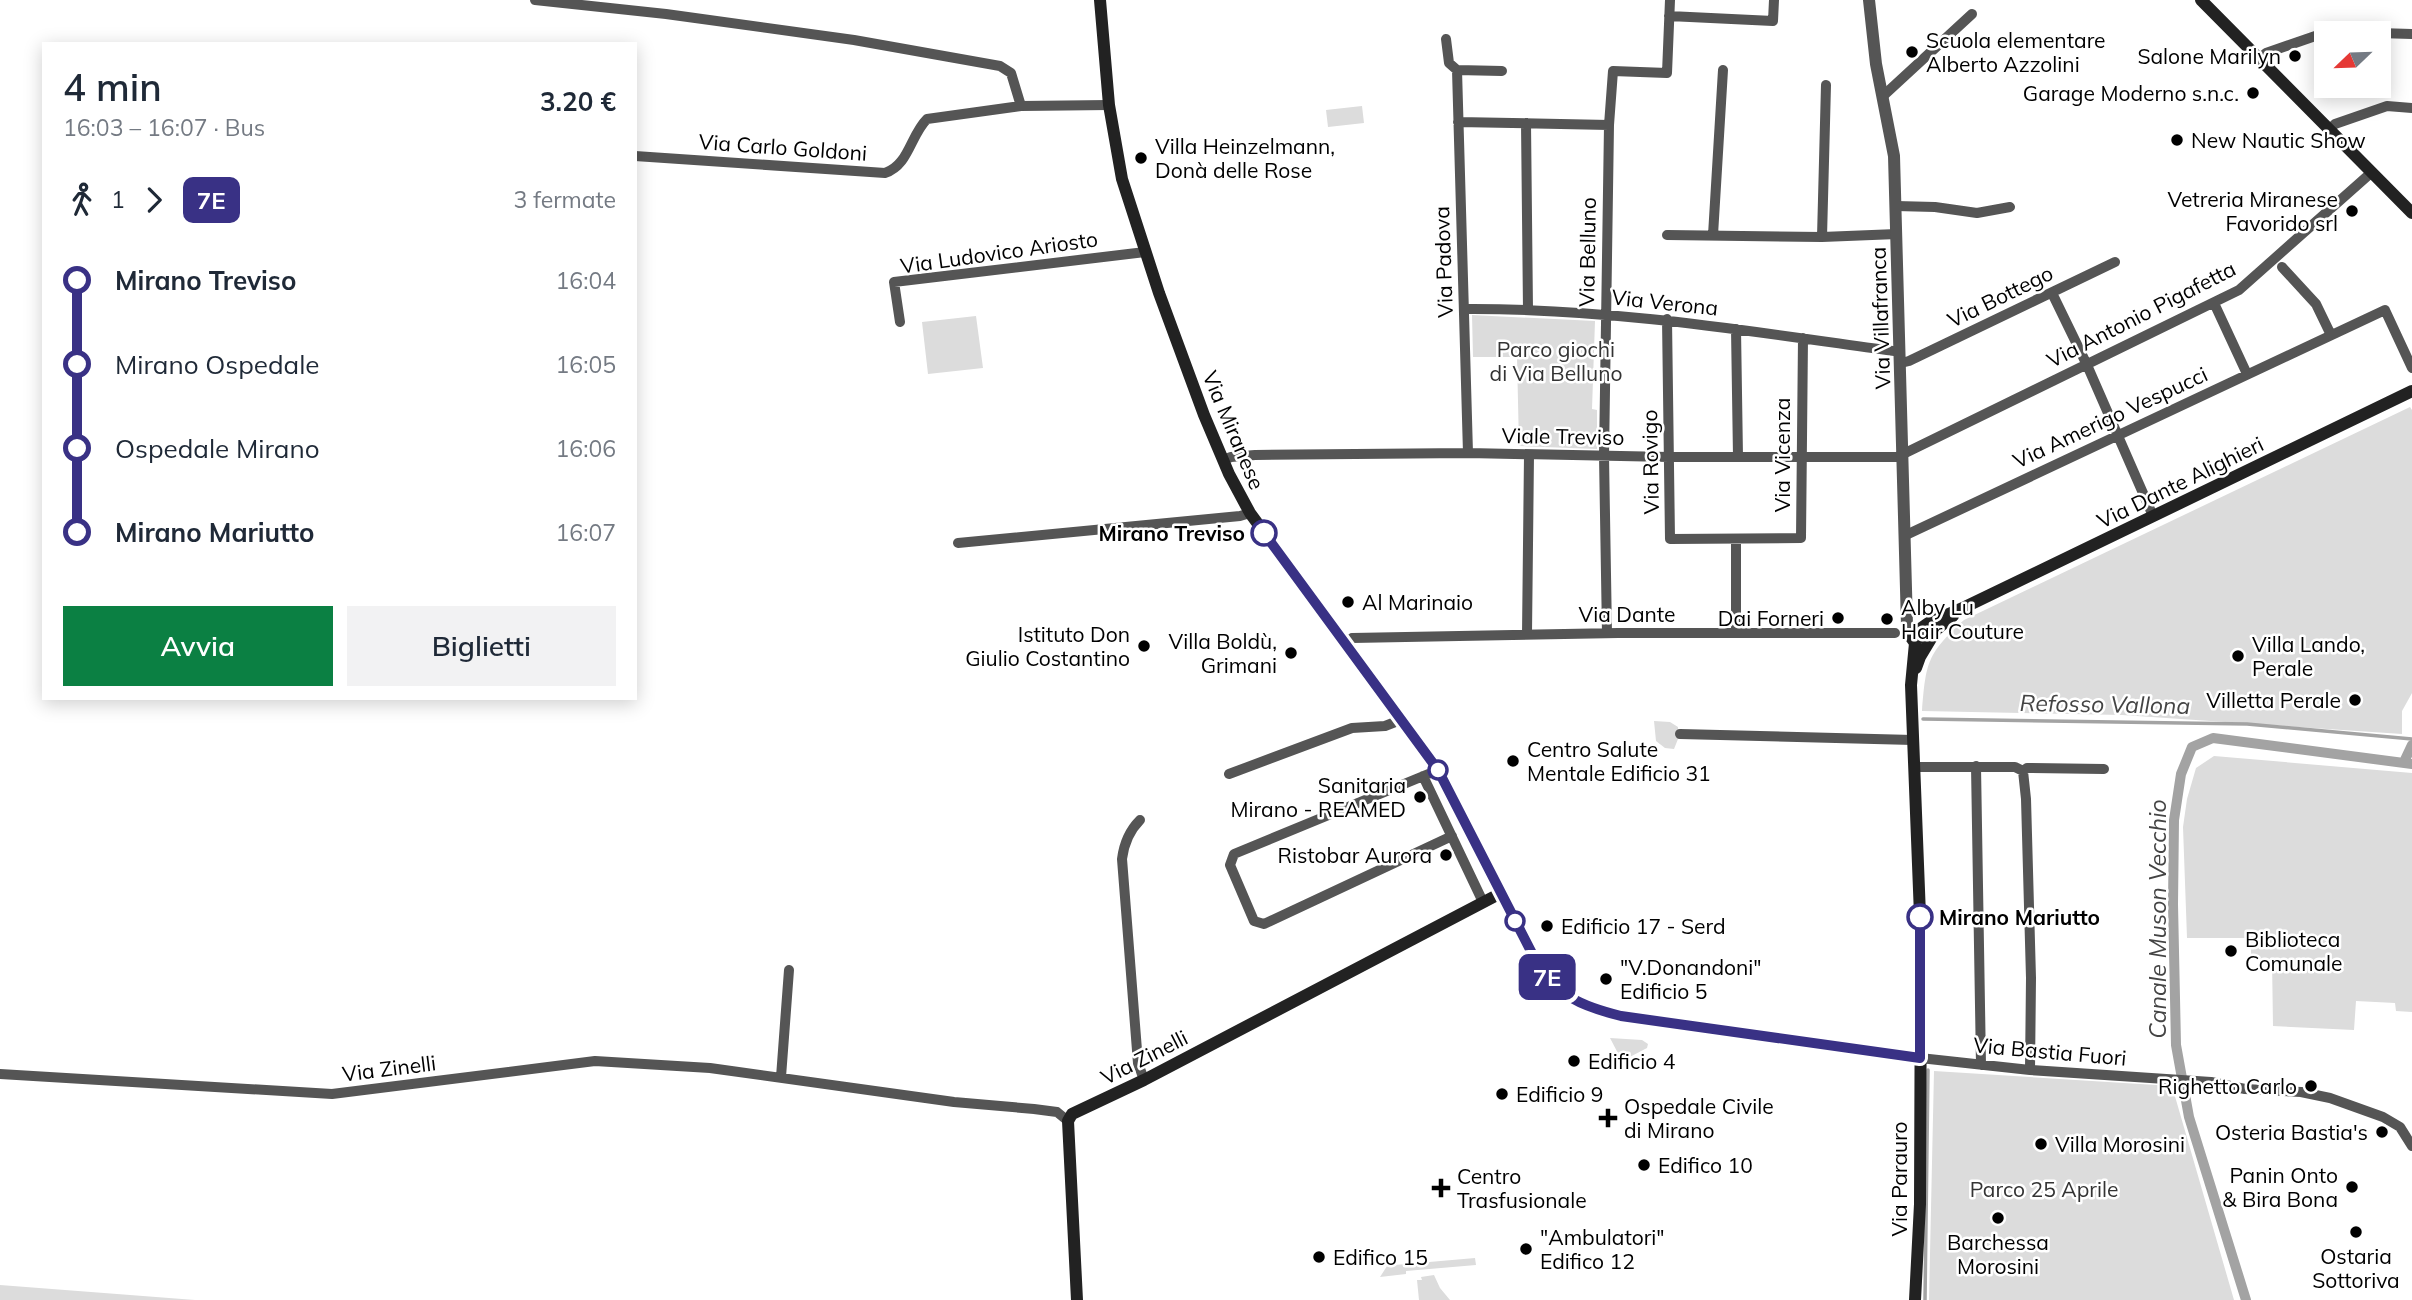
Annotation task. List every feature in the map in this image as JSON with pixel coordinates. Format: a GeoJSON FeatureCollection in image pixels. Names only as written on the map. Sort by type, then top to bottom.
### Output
{"type":"FeatureCollection","features":[{"type":"Feature","properties":{"kind":"main road","name":"Via Miranese"},"geometry":{"type":"LineString","coordinates":[[1100,0],[1109,105],[1122,179],[1194,389],[1223,460],[1250,513],[1438,770],[1546,976],[1566,996],[1581,1004],[1621,1016],[1920,1058]]}},
{"type":"Feature","properties":{"kind":"main road"},"geometry":{"type":"LineString","coordinates":[[2201,0],[2412,213]]}},
{"type":"Feature","properties":{"kind":"main road","name":"Via Dante Alighieri"},"geometry":{"type":"LineString","coordinates":[[1910,636],[1930,622],[2412,391]]}},
{"type":"Feature","properties":{"kind":"main road","name":"Via Dante Alighieri"},"geometry":{"type":"LineString","coordinates":[[1935,632],[1965,607]]}},
{"type":"Feature","properties":{"kind":"main road"},"geometry":{"type":"LineString","coordinates":[[1910,636],[1918,638],[1935,632]]}},
{"type":"Feature","properties":{"kind":"main road","name":"Via Villafranca"},"geometry":{"type":"LineString","coordinates":[[1910,685],[1920,657],[1935,632]]}},
{"type":"Feature","properties":{"kind":"main road","name":"Via Villafranca"},"geometry":{"type":"LineString","coordinates":[[1910,636],[1906,661],[1913,740],[1921,941],[1920,1058]]}},
{"type":"Feature","properties":{"kind":"main road","name":"Via Zinelli"},"geometry":{"type":"LineString","coordinates":[[1068,1121],[1072,1114],[1144,1080],[1501,893]]}},
{"type":"Feature","properties":{"kind":"main road","name":"Via Parauro"},"geometry":{"type":"LineString","coordinates":[[1915,1300],[1920,1204],[1920,1058]]}},
{"type":"Feature","properties":{"kind":"main road"},"geometry":{"type":"LineString","coordinates":[[1068,1121],[1077,1300]]}},
{"type":"Feature","properties":{"kind":"street"},"geometry":{"type":"LineString","coordinates":[[535,0],[666,14],[854,40],[1003,67],[1011,73],[1021,106]]}},
{"type":"Feature","properties":{"kind":"street","name":"Via Belluno"},"geometry":{"type":"LineString","coordinates":[[1607,633],[1605,314],[1609,125],[1613,71],[1667,73],[1670,0]]}},
{"type":"Feature","properties":{"kind":"street"},"geometry":{"type":"LineString","coordinates":[[1670,16],[1773,21],[1774,0]]}},
{"type":"Feature","properties":{"kind":"street","name":"Via Villafranca"},"geometry":{"type":"LineString","coordinates":[[1868,0],[1872,37],[1893,146],[1907,625],[1910,636]]}},
{"type":"Feature","properties":{"kind":"street"},"geometry":{"type":"LineString","coordinates":[[1883,96],[1972,14]]}},
{"type":"Feature","properties":{"kind":"street"},"geometry":{"type":"LineString","coordinates":[[2391,33],[2412,34]]}},
{"type":"Feature","properties":{"kind":"street"},"geometry":{"type":"LineString","coordinates":[[2259,59],[2266,53],[2314,36]]}},
{"type":"Feature","properties":{"kind":"street","name":"Via Padova"},"geometry":{"type":"LineString","coordinates":[[1446,39],[1449,63],[1457,70],[1468,453]]}},
{"type":"Feature","properties":{"kind":"street"},"geometry":{"type":"LineString","coordinates":[[1457,70],[1502,71]]}},
{"type":"Feature","properties":{"kind":"street"},"geometry":{"type":"LineString","coordinates":[[1713,235],[1723,71]]}},
{"type":"Feature","properties":{"kind":"street"},"geometry":{"type":"LineString","coordinates":[[1822,237],[1826,85]]}},
{"type":"Feature","properties":{"kind":"street","name":"Via Carlo Goldoni"},"geometry":{"type":"LineString","coordinates":[[637,156],[885,173],[894,170],[903,160],[921,125],[927,119],[1021,106],[1109,105]]}},
{"type":"Feature","properties":{"kind":"street"},"geometry":{"type":"LineString","coordinates":[[2330,129],[2338,123],[2387,106],[2412,108]]}},
{"type":"Feature","properties":{"kind":"street"},"geometry":{"type":"LineString","coordinates":[[1458,121],[1609,125]]}},
{"type":"Feature","properties":{"kind":"street"},"geometry":{"type":"LineString","coordinates":[[1526,123],[1528,310]]}},
{"type":"Feature","properties":{"kind":"street","name":"Via Antonio Pigafetta"},"geometry":{"type":"LineString","coordinates":[[1903,455],[2239,290],[2372,172]]}},
{"type":"Feature","properties":{"kind":"street"},"geometry":{"type":"LineString","coordinates":[[1896,206],[1935,206],[1977,213],[2010,207]]}},
{"type":"Feature","properties":{"kind":"street"},"geometry":{"type":"LineString","coordinates":[[1667,235],[1822,237],[1897,234]]}},
{"type":"Feature","properties":{"kind":"street","name":"Via Ludovico Ariosto"},"geometry":{"type":"LineString","coordinates":[[900,322],[894,282],[1145,252]]}},
{"type":"Feature","properties":{"kind":"street","name":"Via Bottego"},"geometry":{"type":"LineString","coordinates":[[1900,358],[1909,361],[2115,262]]}},
{"type":"Feature","properties":{"kind":"street"},"geometry":{"type":"LineString","coordinates":[[2282,267],[2316,304],[2331,335]]}},
{"type":"Feature","properties":{"kind":"street"},"geometry":{"type":"LineString","coordinates":[[2052,293],[2087,365],[2153,516]]}},
{"type":"Feature","properties":{"kind":"street"},"geometry":{"type":"LineString","coordinates":[[2214,303],[2247,374]]}},
{"type":"Feature","properties":{"kind":"street","name":"Via Verona"},"geometry":{"type":"LineString","coordinates":[[1465,309],[1528,310],[1667,319],[1803,338],[1900,358]]}},
{"type":"Feature","properties":{"kind":"street","name":"Via Amerigo Vespucci"},"geometry":{"type":"LineString","coordinates":[[1906,535],[2385,310],[2412,368]]}},
{"type":"Feature","properties":{"kind":"street","name":"Via Rovigo"},"geometry":{"type":"LineString","coordinates":[[1667,319],[1670,539],[1736,539]]}},
{"type":"Feature","properties":{"kind":"street","name":"Via Verona"},"geometry":{"type":"LineString","coordinates":[[1736,329],[1738,457]]}},
{"type":"Feature","properties":{"kind":"street","name":"Via Vicenza"},"geometry":{"type":"LineString","coordinates":[[1736,539],[1801,538],[1803,338]]}},
{"type":"Feature","properties":{"kind":"street","name":"Viale Treviso"},"geometry":{"type":"LineString","coordinates":[[1223,460],[1255,455],[1468,453],[1669,457],[1903,455]]}},
{"type":"Feature","properties":{"kind":"street"},"geometry":{"type":"LineString","coordinates":[[1527,634],[1529,455]]}},
{"type":"Feature","properties":{"kind":"street"},"geometry":{"type":"LineString","coordinates":[[958,543],[1250,513]]}},
{"type":"Feature","properties":{"kind":"street"},"geometry":{"type":"LineString","coordinates":[[1735,633],[1736,539]]}},
{"type":"Feature","properties":{"kind":"street","name":"Via Dante"},"geometry":{"type":"LineString","coordinates":[[1346,643],[1352,638],[1607,633],[1895,633],[1910,636]]}},
{"type":"Feature","properties":{"kind":"street"},"geometry":{"type":"LineString","coordinates":[[1229,774],[1352,728],[1385,726],[1403,719]]}},
{"type":"Feature","properties":{"kind":"street"},"geometry":{"type":"LineString","coordinates":[[1680,734],[1913,740]]}},
{"type":"Feature","properties":{"kind":"street"},"geometry":{"type":"LineString","coordinates":[[1976,766],[1981,1065]]}},
{"type":"Feature","properties":{"kind":"street"},"geometry":{"type":"LineString","coordinates":[[1914,767],[2015,767],[2023,771]]}},
{"type":"Feature","properties":{"kind":"street"},"geometry":{"type":"LineString","coordinates":[[2023,771],[2027,768],[2104,769]]}},
{"type":"Feature","properties":{"kind":"street"},"geometry":{"type":"LineString","coordinates":[[1438,770],[1234,854],[1230,865],[1254,921],[1264,924],[1452,836]]}},
{"type":"Feature","properties":{"kind":"street"},"geometry":{"type":"LineString","coordinates":[[2023,771],[2031,978],[2030,1070]]}},
{"type":"Feature","properties":{"kind":"street"},"geometry":{"type":"LineString","coordinates":[[1423,776],[1483,902]]}},
{"type":"Feature","properties":{"kind":"street"},"geometry":{"type":"LineString","coordinates":[[1140,820],[1131,829],[1122,859],[1138,1063],[1144,1080]]}},
{"type":"Feature","properties":{"kind":"street"},"geometry":{"type":"LineString","coordinates":[[781,1077],[789,970]]}},
{"type":"Feature","properties":{"kind":"street","name":"Via Bastia Fuori"},"geometry":{"type":"LineString","coordinates":[[1920,1058],[2030,1070],[2211,1082],[2245,1088],[2301,1092],[2330,1098],[2393,1122],[2400,1127],[2412,1146]]}},
{"type":"Feature","properties":{"kind":"street","name":"Via Zinelli"},"geometry":{"type":"LineString","coordinates":[[0,1074],[332,1094],[595,1061],[709,1068],[954,1102],[1057,1112],[1068,1121]]}},
{"type":"Feature","properties":{"kind":"green space"},"geometry":{"type":"Polygon","coordinates":[[[1362,106],[1364,123],[1328,127],[1326,110],[1362,106]]]}},
{"type":"Feature","properties":{"kind":"green space","name":"Parco giochi di Via Belluno"},"geometry":{"type":"Polygon","coordinates":[[[1472,315],[1595,321],[1592,409],[1597,410],[1597,449],[1519,446],[1517,357],[1473,357],[1472,315]]]}},
{"type":"Feature","properties":{"kind":"green space"},"geometry":{"type":"Polygon","coordinates":[[[976,316],[983,368],[928,374],[922,322],[976,316]]]}},
{"type":"Feature","properties":{"kind":"green space"},"geometry":{"type":"Polygon","coordinates":[[[2410,407],[2412,693],[2402,711],[2402,734],[2122,715],[1922,711],[1925,681],[1931,660],[1942,642],[1964,620],[2410,407]]]}},
{"type":"Feature","properties":{"kind":"green space"},"geometry":{"type":"Polygon","coordinates":[[[1654,721],[1670,722],[1678,727],[1678,739],[1674,749],[1665,748],[1656,741],[1654,721]]]}},
{"type":"Feature","properties":{"kind":"green space"},"geometry":{"type":"Polygon","coordinates":[[[2214,756],[2412,773],[2412,1012],[2396,1011],[2395,1003],[2356,1001],[2354,1030],[2273,1026],[2272,959],[2251,959],[2251,938],[2187,938],[2183,827],[2187,799],[2196,768],[2214,756]]]}},
{"type":"Feature","properties":{"kind":"green space"},"geometry":{"type":"Polygon","coordinates":[[[1610,1038],[1642,1040],[1648,1044],[1647,1048],[1622,1061],[1610,1038]]]}},
{"type":"Feature","properties":{"kind":"green space","name":"Parco 25 Aprile"},"geometry":{"type":"Polygon","coordinates":[[[1934,1071],[2172,1086],[2234,1300],[1929,1300],[1934,1071]]]}},
{"type":"Feature","properties":{"kind":"green space"},"geometry":{"type":"Polygon","coordinates":[[[1475,1258],[1476,1265],[1406,1271],[1406,1274],[1380,1277],[1389,1263],[1395,1265],[1475,1258]]]}},
{"type":"Feature","properties":{"kind":"green space"},"geometry":{"type":"Polygon","coordinates":[[[1434,1275],[1450,1300],[1419,1300],[1417,1280],[1434,1275]]]}},
{"type":"Feature","properties":{"kind":"green space"},"geometry":{"type":"Polygon","coordinates":[[[0,1285],[195,1300],[0,1300],[0,1285]]]}},
{"type":"Feature","properties":{"kind":"waterway","name":"Refosso Vallona"},"geometry":{"type":"LineString","coordinates":[[1923,719],[2247,724],[2412,739]]}},
{"type":"Feature","properties":{"kind":"waterway","name":"Canale Muson Vecchio"},"geometry":{"type":"LineString","coordinates":[[2246,1300],[2189,1117],[2176,1045],[2174,820],[2181,774],[2192,747],[2213,738],[2412,764]]}},
{"type":"Feature","properties":{"kind":"waterway"},"geometry":{"type":"LineString","coordinates":[[2404,762],[2412,745]]}},
{"type":"Feature","properties":{"kind":"waterway","name":"Refosso Vallona"},"geometry":{"type":"LineString","coordinates":[[1925,1300],[1928,1070]]}},
{"type":"Feature","properties":{"kind":"bus line","name":"7E"},"geometry":{"type":"LineString","coordinates":[[1264,533],[1438,770],[1536,961],[1554,986],[1566,996],[1593,1009],[1621,1016],[1920,1058],[1920,917]]}},
{"type":"Feature","properties":{"kind":"place","name":"Scuola elementare Alberto Azzolini"},"geometry":{"type":"Point","coordinates":[1912,52]}},
{"type":"Feature","properties":{"kind":"place","name":"Salone Marilyn"},"geometry":{"type":"Point","coordinates":[2295,56]}},
{"type":"Feature","properties":{"kind":"place","name":"Garage Moderno s.n.c."},"geometry":{"type":"Point","coordinates":[2253,93]}},
{"type":"Feature","properties":{"kind":"place","name":"New Nautic Show"},"geometry":{"type":"Point","coordinates":[2177,140]}},
{"type":"Feature","properties":{"kind":"place","name":"Villa Heinzelmann, Donà delle Rose"},"geometry":{"type":"Point","coordinates":[1141,158]}},
{"type":"Feature","properties":{"kind":"place","name":"Vetreria Miranese Favorido srl"},"geometry":{"type":"Point","coordinates":[2352,211]}},
{"type":"Feature","properties":{"kind":"place","name":"Mirano Treviso"},"geometry":{"type":"Point","coordinates":[1264,533]}},
{"type":"Feature","properties":{"kind":"place","name":"Al Marinaio"},"geometry":{"type":"Point","coordinates":[1348,602]}},
{"type":"Feature","properties":{"kind":"place","name":"Dai Forneri"},"geometry":{"type":"Point","coordinates":[1838,618]}},
{"type":"Feature","properties":{"kind":"place","name":"Alby Lu Hair Couture"},"geometry":{"type":"Point","coordinates":[1887,619]}},
{"type":"Feature","properties":{"kind":"place","name":"Istituto Don Giulio Costantino"},"geometry":{"type":"Point","coordinates":[1144,646]}},
{"type":"Feature","properties":{"kind":"place","name":"Villa Boldù, Grimani"},"geometry":{"type":"Point","coordinates":[1291,653]}},
{"type":"Feature","properties":{"kind":"place","name":"Villa Lando, Perale"},"geometry":{"type":"Point","coordinates":[2238,656]}},
{"type":"Feature","properties":{"kind":"place","name":"Villetta Perale"},"geometry":{"type":"Point","coordinates":[2355,700]}},
{"type":"Feature","properties":{"kind":"place","name":"Centro Salute Mentale Edificio 31"},"geometry":{"type":"Point","coordinates":[1513,761]}},
{"type":"Feature","properties":{"kind":"place","name":"Sanitaria Mirano - REAMED"},"geometry":{"type":"Point","coordinates":[1420,797]}},
{"type":"Feature","properties":{"kind":"place","name":"Ristobar Aurora"},"geometry":{"type":"Point","coordinates":[1446,855]}},
{"type":"Feature","properties":{"kind":"place","name":"Mirano Mariutto"},"geometry":{"type":"Point","coordinates":[1920,917]}},
{"type":"Feature","properties":{"kind":"place","name":"Edificio 17 - Serd"},"geometry":{"type":"Point","coordinates":[1547,926]}},
{"type":"Feature","properties":{"kind":"place","name":"Biblioteca Comunale"},"geometry":{"type":"Point","coordinates":[2231,951]}},
{"type":"Feature","properties":{"kind":"place","name":"\"V.Donandoni\" Edificio 5"},"geometry":{"type":"Point","coordinates":[1606,979]}},
{"type":"Feature","properties":{"kind":"place","name":"Edificio 4"},"geometry":{"type":"Point","coordinates":[1574,1061]}},
{"type":"Feature","properties":{"kind":"place","name":"Righetto Carlo"},"geometry":{"type":"Point","coordinates":[2311,1086]}},
{"type":"Feature","properties":{"kind":"place","name":"Edificio 9"},"geometry":{"type":"Point","coordinates":[1502,1094]}},
{"type":"Feature","properties":{"kind":"place","name":"Ospedale Civile di Mirano"},"geometry":{"type":"Point","coordinates":[1608,1118]}},
{"type":"Feature","properties":{"kind":"place","name":"Osteria Bastia's"},"geometry":{"type":"Point","coordinates":[2382,1132]}},
{"type":"Feature","properties":{"kind":"place","name":"Villa Morosini"},"geometry":{"type":"Point","coordinates":[2041,1144]}},
{"type":"Feature","properties":{"kind":"place","name":"Edifico 10"},"geometry":{"type":"Point","coordinates":[1644,1165]}},
{"type":"Feature","properties":{"kind":"place","name":"Panin Onto & Bira Bona"},"geometry":{"type":"Point","coordinates":[2352,1187]}},
{"type":"Feature","properties":{"kind":"place","name":"Centro Trasfusionale"},"geometry":{"type":"Point","coordinates":[1441,1188]}},
{"type":"Feature","properties":{"kind":"place","name":"Barchessa Morosini"},"geometry":{"type":"Point","coordinates":[1998,1218]}},
{"type":"Feature","properties":{"kind":"place","name":"Ostaria Sottoriva"},"geometry":{"type":"Point","coordinates":[2356,1232]}},
{"type":"Feature","properties":{"kind":"place","name":"\"Ambulatori\" Edifico 12"},"geometry":{"type":"Point","coordinates":[1526,1249]}},
{"type":"Feature","properties":{"kind":"place","name":"Edifico 15"},"geometry":{"type":"Point","coordinates":[1319,1257]}}]}
